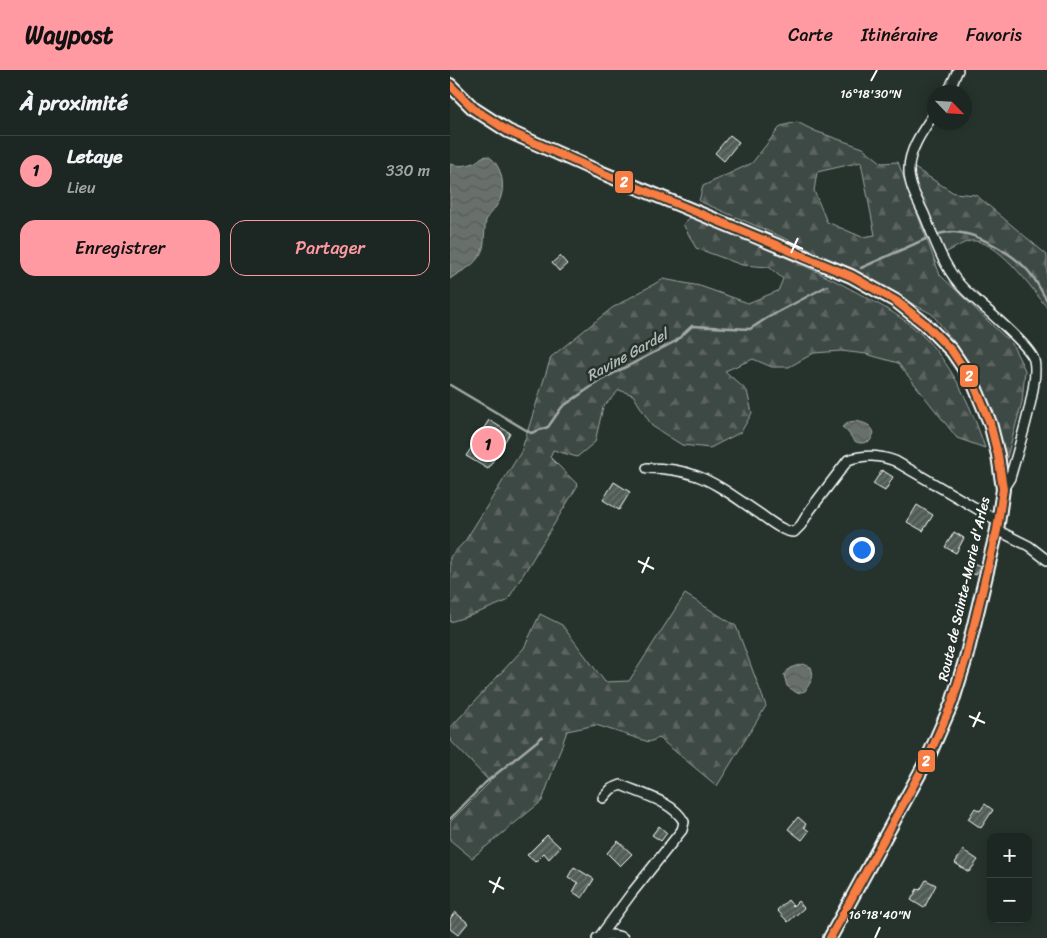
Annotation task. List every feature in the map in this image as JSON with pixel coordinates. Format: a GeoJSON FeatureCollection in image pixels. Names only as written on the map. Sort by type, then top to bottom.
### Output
{"type":"FeatureCollection","features":[{"type":"Feature","properties":{"kind":"main road","name":"Route de Sainte-Marie d'Arles"},"geometry":{"type":"LineString","coordinates":[[450,85],[474,109],[508,131],[595,170],[851,276],[896,301],[925,324],[952,351],[973,382],[990,422],[998,455],[1003,489],[997,525],[966,658],[952,703],[928,760],[830,938]]}},
{"type":"Feature","properties":{"kind":"street"},"geometry":{"type":"LineString","coordinates":[[951,85],[958,70]]}},
{"type":"Feature","properties":{"kind":"street"},"geometry":{"type":"LineString","coordinates":[[927,125],[912,153],[908,171],[911,186],[933,236],[958,282],[1025,346],[1034,359],[1035,370],[1032,394],[1010,478],[1003,489]]}},
{"type":"Feature","properties":{"kind":"street"},"geometry":{"type":"LineString","coordinates":[[646,468],[662,468],[697,476],[712,483],[789,532],[794,532],[848,460],[872,455],[884,456],[997,525],[1047,560]]}},
{"type":"Feature","properties":{"kind":"street"},"geometry":{"type":"LineString","coordinates":[[598,937],[682,830],[684,822],[680,814],[672,807],[622,785],[611,789],[604,798]]}},
{"type":"Feature","properties":{"kind":"street"},"geometry":{"type":"LineString","coordinates":[[598,937],[618,935],[623,938]]}},
{"type":"Feature","properties":{"kind":"green space"},"geometry":{"type":"Polygon","coordinates":[[[797,122],[815,131],[863,148],[882,163],[898,162],[940,275],[1012,344],[1025,370],[1022,402],[1006,461],[998,429],[985,392],[955,343],[932,314],[800,245],[699,201],[703,186],[752,163],[781,126],[797,122]],[[861,162],[817,172],[814,191],[827,222],[862,237],[875,235],[861,162]]]}},
{"type":"Feature","properties":{"kind":"green space"},"geometry":{"type":"Polygon","coordinates":[[[913,167],[954,193],[976,195],[1047,255],[1047,308],[1013,266],[991,247],[980,242],[970,241],[945,253],[915,185],[912,173],[913,167]]]}},
{"type":"Feature","properties":{"kind":"green space"},"geometry":{"type":"Polygon","coordinates":[[[691,217],[777,253],[840,283],[911,325],[926,339],[946,363],[962,390],[985,448],[957,438],[898,363],[866,354],[841,351],[814,353],[789,367],[772,367],[753,359],[725,371],[747,391],[752,413],[741,432],[710,448],[682,445],[652,426],[633,395],[619,390],[603,407],[595,442],[577,457],[553,450],[550,457],[578,485],[507,601],[450,622],[450,557],[465,541],[521,452],[551,357],[612,308],[663,279],[700,286],[748,303],[778,291],[783,279],[769,267],[742,265],[696,248],[683,224],[691,217]]]}},
{"type":"Feature","properties":{"kind":"green space"},"geometry":{"type":"Polygon","coordinates":[[[685,594],[736,626],[766,706],[717,786],[659,738],[649,742],[596,725],[567,731],[542,801],[472,858],[450,840],[450,822],[490,782],[450,740],[450,728],[524,648],[540,614],[562,625],[605,682],[629,681],[685,594]]]}},
{"type":"Feature","properties":{"kind":"water"},"geometry":{"type":"Polygon","coordinates":[[[488,156],[497,165],[500,172],[503,186],[502,193],[496,207],[487,219],[481,254],[472,265],[450,279],[450,164],[467,165],[488,156]]]}},
{"type":"Feature","properties":{"kind":"water"},"geometry":{"type":"Polygon","coordinates":[[[856,421],[867,424],[871,428],[874,433],[870,441],[864,443],[856,442],[842,427],[849,422],[856,421]]]}},
{"type":"Feature","properties":{"kind":"water"},"geometry":{"type":"Polygon","coordinates":[[[802,664],[811,667],[812,677],[805,691],[797,693],[787,686],[784,675],[790,668],[802,664]]]}},
{"type":"Feature","properties":{"kind":"building"},"geometry":{"type":"Polygon","coordinates":[[[730,135],[739,142],[724,161],[715,153],[730,135]]]}},
{"type":"Feature","properties":{"kind":"building"},"geometry":{"type":"Polygon","coordinates":[[[560,256],[567,264],[559,271],[552,263],[560,256]]]}},
{"type":"Feature","properties":{"kind":"building"},"geometry":{"type":"Polygon","coordinates":[[[489,420],[510,433],[488,469],[466,456],[489,420]]]}},
{"type":"Feature","properties":{"kind":"building"},"geometry":{"type":"Polygon","coordinates":[[[882,470],[893,477],[885,491],[873,484],[882,470]]]}},
{"type":"Feature","properties":{"kind":"building"},"geometry":{"type":"Polygon","coordinates":[[[614,482],[630,492],[619,510],[603,500],[614,482]]]}},
{"type":"Feature","properties":{"kind":"building"},"geometry":{"type":"Polygon","coordinates":[[[917,505],[933,515],[923,531],[907,522],[917,505]]]}},
{"type":"Feature","properties":{"kind":"building"},"geometry":{"type":"Polygon","coordinates":[[[954,532],[964,538],[956,553],[945,547],[954,532]]]}},
{"type":"Feature","properties":{"kind":"building"},"geometry":{"type":"Polygon","coordinates":[[[971,562],[980,566],[976,575],[967,571],[971,562]]]}},
{"type":"Feature","properties":{"kind":"building"},"geometry":{"type":"Polygon","coordinates":[[[985,804],[993,810],[981,828],[968,819],[975,808],[980,811],[985,804]]]}},
{"type":"Feature","properties":{"kind":"building"},"geometry":{"type":"Polygon","coordinates":[[[798,817],[806,824],[804,827],[809,831],[802,840],[788,829],[798,817]]]}},
{"type":"Feature","properties":{"kind":"building"},"geometry":{"type":"Polygon","coordinates":[[[659,826],[667,833],[661,841],[652,835],[659,826]]]}},
{"type":"Feature","properties":{"kind":"building"},"geometry":{"type":"Polygon","coordinates":[[[547,835],[560,847],[549,859],[544,853],[535,862],[527,855],[547,835]]]}},
{"type":"Feature","properties":{"kind":"building"},"geometry":{"type":"Polygon","coordinates":[[[618,841],[632,854],[620,866],[607,853],[618,841]]]}},
{"type":"Feature","properties":{"kind":"building"},"geometry":{"type":"Polygon","coordinates":[[[963,850],[978,860],[969,872],[955,863],[963,850]]]}},
{"type":"Feature","properties":{"kind":"building"},"geometry":{"type":"Polygon","coordinates":[[[574,867],[594,879],[582,898],[573,892],[578,883],[568,877],[574,867]]]}},
{"type":"Feature","properties":{"kind":"building"},"geometry":{"type":"Polygon","coordinates":[[[926,880],[936,885],[924,908],[911,900],[917,889],[920,890],[926,880]]]}},
{"type":"Feature","properties":{"kind":"building"},"geometry":{"type":"Polygon","coordinates":[[[788,900],[793,906],[798,901],[804,908],[788,922],[777,910],[788,900]]]}},
{"type":"Feature","properties":{"kind":"building"},"geometry":{"type":"Polygon","coordinates":[[[455,912],[468,923],[458,935],[450,929],[450,919],[455,912]]]}},
{"type":"Feature","properties":{"kind":"waterway","name":"Ravine Gardel"},"geometry":{"type":"LineString","coordinates":[[935,235],[948,232],[961,233],[996,246],[1026,269],[1047,300]]}},
{"type":"Feature","properties":{"kind":"waterway","name":"Ravine Gardel"},"geometry":{"type":"LineString","coordinates":[[861,268],[930,237]]}},
{"type":"Feature","properties":{"kind":"waterway","name":"Ravine Gardel"},"geometry":{"type":"LineString","coordinates":[[450,385],[531,433],[548,427],[562,407],[601,380],[676,341],[692,326],[750,329],[827,286]]}},
{"type":"Feature","properties":{"kind":"waterway"},"geometry":{"type":"LineString","coordinates":[[450,819],[485,783],[542,737]]}},
{"type":"Feature","properties":{"kind":"transit line","name":"2"},"geometry":{"type":"LineString","coordinates":[[450,85],[474,109],[508,131],[595,170],[851,276],[896,301],[925,324],[952,351],[973,382],[990,423],[998,455],[1003,489],[997,530],[966,658],[952,703],[927,760],[830,938]]}},
{"type":"Feature","properties":{"kind":"place","name":"Letaye"},"geometry":{"type":"Point","coordinates":[488,444]}}]}
